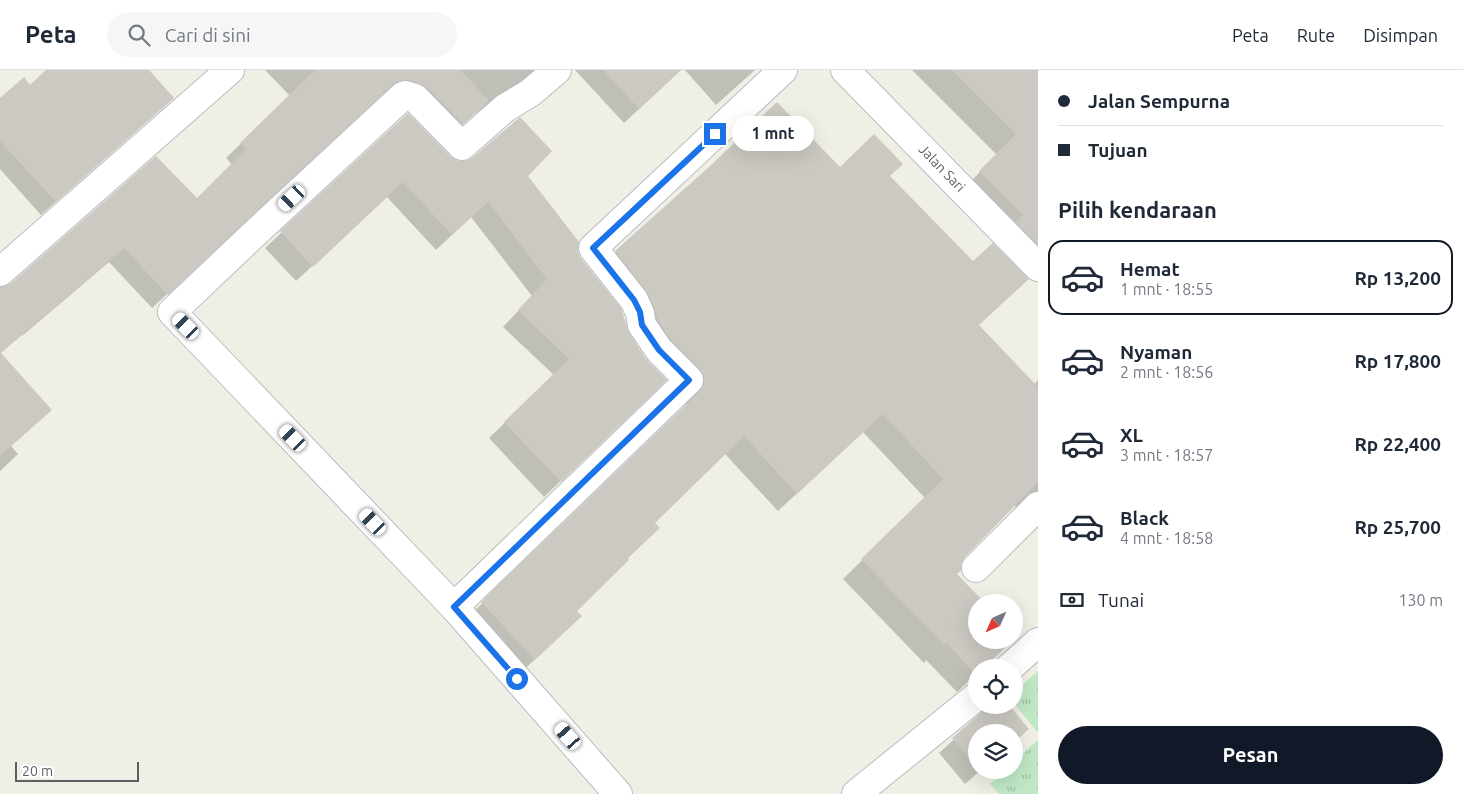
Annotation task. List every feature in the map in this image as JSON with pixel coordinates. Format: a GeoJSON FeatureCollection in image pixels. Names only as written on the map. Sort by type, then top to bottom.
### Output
{"type":"FeatureCollection","features":[{"type":"Feature","properties":{"kind":"street"},"geometry":{"type":"LineString","coordinates":[[0,272],[230,70]]}},
{"type":"Feature","properties":{"kind":"street"},"geometry":{"type":"LineString","coordinates":[[557,70],[530,93],[505,108],[462,146],[415,98],[403,96],[172,312],[454,607],[618,794]]}},
{"type":"Feature","properties":{"kind":"street"},"geometry":{"type":"LineString","coordinates":[[454,607],[689,380],[659,350],[642,325],[640,312],[634,300],[593,248],[783,70]]}},
{"type":"Feature","properties":{"kind":"street","name":"Jalan Sari"},"geometry":{"type":"LineString","coordinates":[[845,70],[1038,267]]}},
{"type":"Feature","properties":{"kind":"street"},"geometry":{"type":"LineString","coordinates":[[976,568],[1038,506]]}},
{"type":"Feature","properties":{"kind":"street"},"geometry":{"type":"LineString","coordinates":[[1019,659],[1038,642]]}},
{"type":"Feature","properties":{"kind":"street"},"geometry":{"type":"LineString","coordinates":[[856,794],[968,703]]}},
{"type":"Feature","properties":{"kind":"green space"},"geometry":{"type":"Polygon","coordinates":[[[1038,671],[1038,733],[1023,714],[1023,684],[1038,671]]]}},
{"type":"Feature","properties":{"kind":"green space"},"geometry":{"type":"Polygon","coordinates":[[[1038,740],[1038,794],[999,794],[990,784],[995,779],[1023,779],[1023,754],[1038,740]]]}},
{"type":"Feature","properties":{"kind":"building"},"geometry":{"type":"Polygon","coordinates":[[[46,70],[149,70],[174,98],[56,202],[0,141],[0,98],[24,77],[30,85],[46,70]]]}},
{"type":"Feature","properties":{"kind":"building"},"geometry":{"type":"Polygon","coordinates":[[[315,70],[461,70],[489,101],[463,124],[426,87],[409,80],[396,82],[168,295],[124,248],[1,353],[52,410],[0,456],[0,287],[10,284],[156,156],[197,198],[246,149],[240,143],[315,70]]]}},
{"type":"Feature","properties":{"kind":"building"},"geometry":{"type":"Polygon","coordinates":[[[603,70],[681,70],[639,109],[603,70]]]}},
{"type":"Feature","properties":{"kind":"building"},"geometry":{"type":"Polygon","coordinates":[[[952,70],[1038,70],[1038,245],[1015,222],[1023,215],[979,171],[1016,134],[952,70]]]}},
{"type":"Feature","properties":{"kind":"building"},"geometry":{"type":"Polygon","coordinates":[[[777,102],[840,167],[874,134],[903,164],[890,176],[973,261],[993,243],[1029,279],[979,325],[1038,387],[1038,482],[965,557],[961,564],[961,571],[957,574],[976,594],[968,594],[968,649],[1004,649],[993,659],[968,659],[968,666],[946,642],[944,645],[861,559],[943,479],[883,414],[797,494],[744,436],[655,523],[660,528],[577,611],[582,616],[535,660],[481,602],[700,391],[704,384],[704,377],[700,369],[671,340],[657,319],[654,307],[646,291],[615,251],[709,167],[777,102]]]}},
{"type":"Feature","properties":{"kind":"building"},"geometry":{"type":"Polygon","coordinates":[[[408,113],[451,157],[458,161],[466,161],[472,158],[520,117],[552,151],[528,176],[579,242],[578,250],[580,257],[621,308],[629,333],[646,359],[667,380],[561,482],[504,422],[569,359],[518,310],[547,279],[488,202],[452,235],[403,182],[313,267],[280,231],[408,113]]]}},
{"type":"Feature","properties":{"kind":"building"},"geometry":{"type":"Polygon","coordinates":[[[980,714],[1016,714],[1029,729],[1023,734],[1023,724],[968,724],[980,714]]]}},
{"type":"Feature","properties":{"kind":"building"},"geometry":{"type":"Polygon","coordinates":[[[968,724],[968,757],[952,738],[968,724]]]}},
{"type":"Feature","properties":{"kind":"route"},"geometry":{"type":"LineString","coordinates":[[517,679],[454,607],[689,380],[659,350],[642,325],[640,312],[634,300],[601,261],[593,248],[715,134]]}}]}
